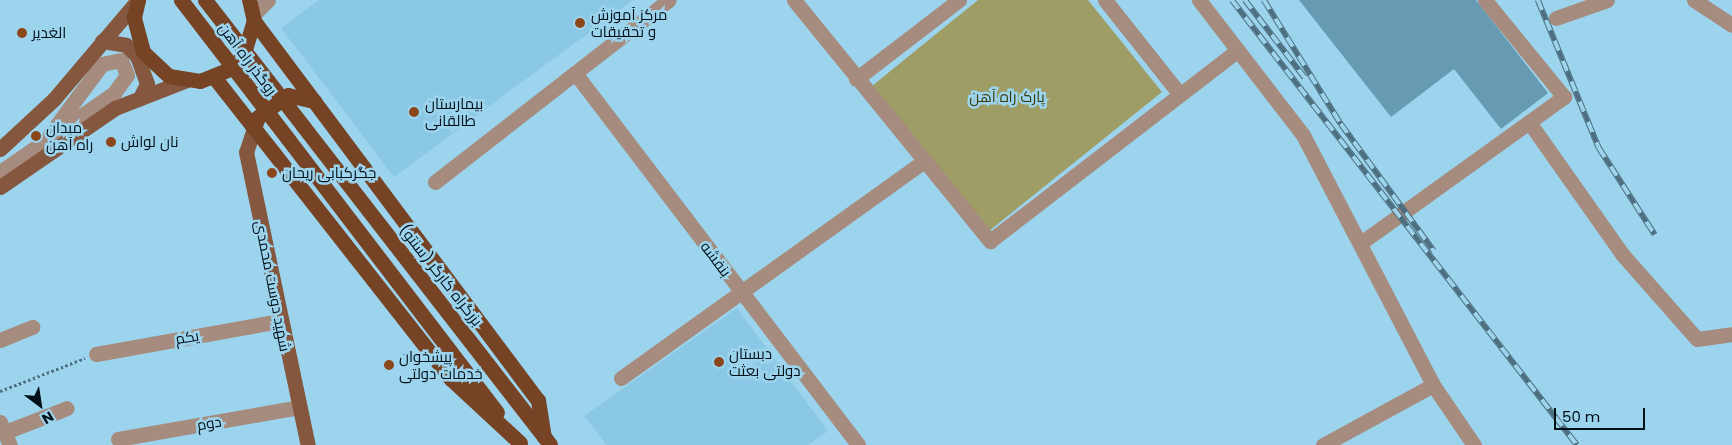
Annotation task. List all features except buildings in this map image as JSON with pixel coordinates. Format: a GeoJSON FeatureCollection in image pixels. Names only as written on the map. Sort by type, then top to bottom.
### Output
{"type":"FeatureCollection","features":[{"type":"Feature","properties":{"kind":"highway"},"geometry":{"type":"LineString","coordinates":[[138,0],[136,36],[143,52],[162,71],[187,80],[214,78],[243,56],[253,18]]}},
{"type":"Feature","properties":{"kind":"highway","name":"روگذر راه آهن"},"geometry":{"type":"LineString","coordinates":[[181,0],[521,444]]}},
{"type":"Feature","properties":{"kind":"highway","name":"روگذر راه آهن"},"geometry":{"type":"LineString","coordinates":[[205,0],[303,126]]}},
{"type":"Feature","properties":{"kind":"highway"},"geometry":{"type":"LineString","coordinates":[[249,0],[253,18],[538,400],[547,441]]}},
{"type":"Feature","properties":{"kind":"highway"},"geometry":{"type":"LineString","coordinates":[[214,78],[451,379],[521,444]]}},
{"type":"Feature","properties":{"kind":"highway"},"geometry":{"type":"LineString","coordinates":[[254,128],[258,117],[288,95],[315,102]]}},
{"type":"Feature","properties":{"kind":"highway","name":"بزرگراه کارگر (سنتو)"},"geometry":{"type":"LineString","coordinates":[[303,126],[547,441]]}},
{"type":"Feature","properties":{"kind":"main road"},"geometry":{"type":"LineString","coordinates":[[0,149],[54,99],[138,0]]}},
{"type":"Feature","properties":{"kind":"main road"},"geometry":{"type":"LineString","coordinates":[[102,41],[126,45],[137,56],[147,84],[140,98]]}},
{"type":"Feature","properties":{"kind":"main road"},"geometry":{"type":"LineString","coordinates":[[0,187],[58,144],[140,98],[187,80]]}},
{"type":"Feature","properties":{"kind":"main road","name":"شهید دوست محمدی"},"geometry":{"type":"LineString","coordinates":[[254,128],[246,152],[279,321],[308,445]]}},
{"type":"Feature","properties":{"kind":"street"},"geometry":{"type":"LineString","coordinates":[[253,18],[268,0]]}},
{"type":"Feature","properties":{"kind":"street"},"geometry":{"type":"LineString","coordinates":[[435,182],[669,0]]}},
{"type":"Feature","properties":{"kind":"street"},"geometry":{"type":"LineString","coordinates":[[794,0],[856,79],[990,241],[1178,92],[1238,50]]}},
{"type":"Feature","properties":{"kind":"street"},"geometry":{"type":"LineString","coordinates":[[856,79],[959,0]]}},
{"type":"Feature","properties":{"kind":"street"},"geometry":{"type":"LineString","coordinates":[[1105,0],[1178,92]]}},
{"type":"Feature","properties":{"kind":"street"},"geometry":{"type":"LineString","coordinates":[[1199,0],[1303,135],[1362,242],[1433,385],[1474,445]]}},
{"type":"Feature","properties":{"kind":"street"},"geometry":{"type":"LineString","coordinates":[[1362,242],[1564,97],[1485,0]]}},
{"type":"Feature","properties":{"kind":"street"},"geometry":{"type":"LineString","coordinates":[[1556,18],[1607,0]]}},
{"type":"Feature","properties":{"kind":"street"},"geometry":{"type":"LineString","coordinates":[[1694,0],[1732,25]]}},
{"type":"Feature","properties":{"kind":"street"},"geometry":{"type":"LineString","coordinates":[[0,172],[50,134],[124,83],[126,67],[121,60],[102,64],[50,134]]}},
{"type":"Feature","properties":{"kind":"street","name":"بنفشه"},"geometry":{"type":"LineString","coordinates":[[575,73],[858,445]]}},
{"type":"Feature","properties":{"kind":"street"},"geometry":{"type":"LineString","coordinates":[[1529,122],[1622,254],[1697,339],[1732,334]]}},
{"type":"Feature","properties":{"kind":"street"},"geometry":{"type":"LineString","coordinates":[[621,378],[924,161]]}},
{"type":"Feature","properties":{"kind":"street","name":"یکم"},"geometry":{"type":"LineString","coordinates":[[96,354],[279,321]]}},
{"type":"Feature","properties":{"kind":"street"},"geometry":{"type":"LineString","coordinates":[[0,340],[32,327]]}},
{"type":"Feature","properties":{"kind":"street"},"geometry":{"type":"LineString","coordinates":[[1323,445],[1433,385]]}},
{"type":"Feature","properties":{"kind":"street","name":"دوم"},"geometry":{"type":"LineString","coordinates":[[118,439],[299,407]]}},
{"type":"Feature","properties":{"kind":"street"},"geometry":{"type":"LineString","coordinates":[[5,433],[67,408]]}},
{"type":"Feature","properties":{"kind":"path"},"geometry":{"type":"LineString","coordinates":[[0,391],[96,354]]}},
{"type":"Feature","properties":{"kind":"shaded area","name":"بیمارستان طالقانی"},"geometry":{"type":"Polygon","coordinates":[[[319,0],[633,0],[394,177],[281,28],[319,0]]]}},
{"type":"Feature","properties":{"kind":"shaded area","name":"دبستان دولتی بعثت"},"geometry":{"type":"Polygon","coordinates":[[[737,308],[828,431],[808,445],[607,445],[584,416],[737,308]]]}},
{"type":"Feature","properties":{"kind":"green space","name":"پارک راه آهن"},"geometry":{"type":"Polygon","coordinates":[[[978,0],[1088,0],[1162,92],[989,231],[872,86],[978,0]]]}},
{"type":"Feature","properties":{"kind":"railway"},"geometry":{"type":"LineString","coordinates":[[1232,0],[1577,445]]}},
{"type":"Feature","properties":{"kind":"railway"},"geometry":{"type":"LineString","coordinates":[[1245,0],[1305,78]]}},
{"type":"Feature","properties":{"kind":"railway"},"geometry":{"type":"LineString","coordinates":[[1264,0],[1341,124],[1434,251]]}},
{"type":"Feature","properties":{"kind":"railway"},"geometry":{"type":"LineString","coordinates":[[1538,0],[1599,148],[1655,235]]}},
{"type":"Feature","properties":{"kind":"place","name":"مرکز آموزش و تحقیقات"},"geometry":{"type":"Point","coordinates":[580,23]}},
{"type":"Feature","properties":{"kind":"place","name":"الغدیر"},"geometry":{"type":"Point","coordinates":[22,33]}},
{"type":"Feature","properties":{"kind":"place","name":"بیمارستان طالقانی"},"geometry":{"type":"Point","coordinates":[414,112]}},
{"type":"Feature","properties":{"kind":"place","name":"میدان راه آهن"},"geometry":{"type":"Point","coordinates":[36,136]}},
{"type":"Feature","properties":{"kind":"place","name":"نان لواش"},"geometry":{"type":"Point","coordinates":[111,142]}},
{"type":"Feature","properties":{"kind":"place","name":"جگرکبابی ریحان"},"geometry":{"type":"Point","coordinates":[272,173]}},
{"type":"Feature","properties":{"kind":"place","name":"دبستان دولتی بعثت"},"geometry":{"type":"Point","coordinates":[719,362]}},
{"type":"Feature","properties":{"kind":"place","name":"پیشخوان خدمات دولتی"},"geometry":{"type":"Point","coordinates":[389,365]}}]}
